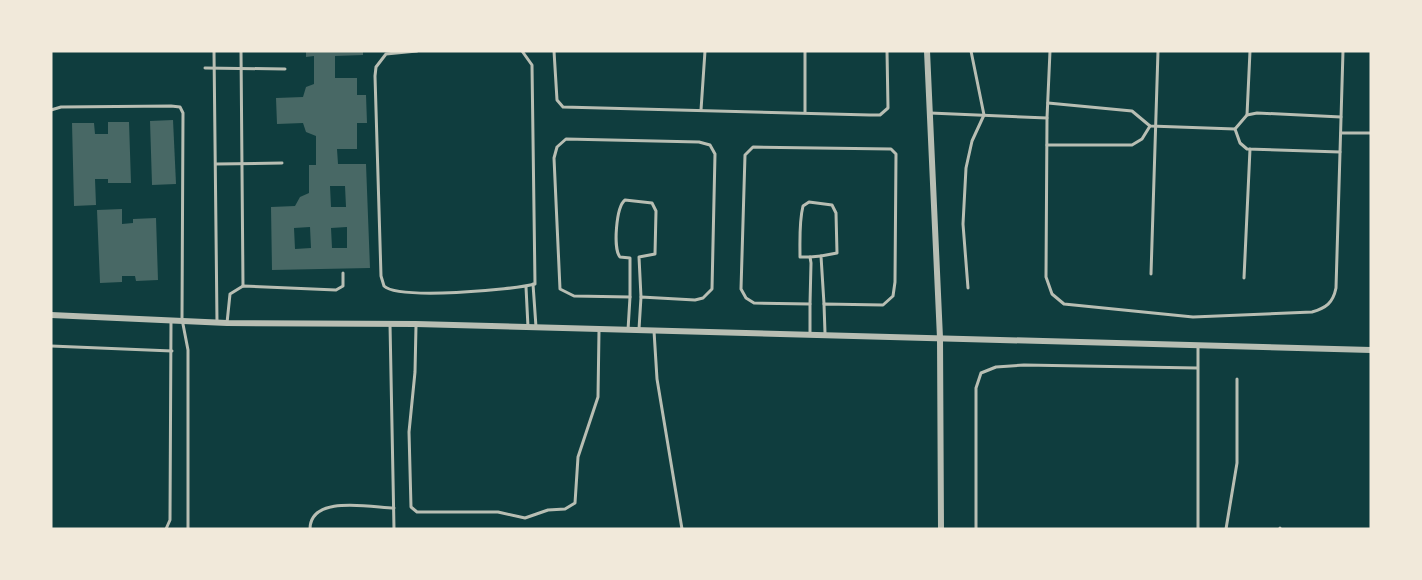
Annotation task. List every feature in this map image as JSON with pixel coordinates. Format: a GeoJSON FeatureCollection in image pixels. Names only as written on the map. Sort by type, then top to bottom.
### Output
{"type":"FeatureCollection","features":[{"type":"Feature","properties":{"kind":"street"},"geometry":{"type":"LineString","coordinates":[[927,51],[928,113],[940,338],[941,529]]}},
{"type":"Feature","properties":{"kind":"street"},"geometry":{"type":"LineString","coordinates":[[51,315],[170,318],[227,323],[416,324],[599,331],[1371,350]]}},
{"type":"Feature","properties":{"kind":"lane"},"geometry":{"type":"LineString","coordinates":[[214,51],[217,322]]}},
{"type":"Feature","properties":{"kind":"lane"},"geometry":{"type":"LineString","coordinates":[[241,51],[243,286]]}},
{"type":"Feature","properties":{"kind":"lane"},"geometry":{"type":"LineString","coordinates":[[417,51],[386,54],[376,67],[381,281],[387,289],[396,292],[465,292],[533,284]]}},
{"type":"Feature","properties":{"kind":"lane"},"geometry":{"type":"LineString","coordinates":[[522,51],[532,65],[536,281],[533,284],[536,327]]}},
{"type":"Feature","properties":{"kind":"lane"},"geometry":{"type":"LineString","coordinates":[[554,51],[557,100],[563,107],[870,115],[886,112],[889,100],[887,51]]}},
{"type":"Feature","properties":{"kind":"lane"},"geometry":{"type":"LineString","coordinates":[[701,111],[705,51]]}},
{"type":"Feature","properties":{"kind":"lane"},"geometry":{"type":"LineString","coordinates":[[805,51],[805,113]]}},
{"type":"Feature","properties":{"kind":"lane"},"geometry":{"type":"LineString","coordinates":[[968,288],[963,224],[966,168],[972,141],[984,115],[971,51]]}},
{"type":"Feature","properties":{"kind":"lane"},"geometry":{"type":"LineString","coordinates":[[1050,51],[1046,145],[1046,277],[1052,294],[1064,304],[1073,307],[1193,317],[1312,312],[1329,305],[1334,298],[1343,51]]}},
{"type":"Feature","properties":{"kind":"lane"},"geometry":{"type":"LineString","coordinates":[[1151,274],[1158,51]]}},
{"type":"Feature","properties":{"kind":"lane"},"geometry":{"type":"LineString","coordinates":[[1235,129],[1247,115],[1250,51]]}},
{"type":"Feature","properties":{"kind":"lane"},"geometry":{"type":"LineString","coordinates":[[205,68],[285,69]]}},
{"type":"Feature","properties":{"kind":"lane"},"geometry":{"type":"LineString","coordinates":[[1048,103],[1132,111],[1150,126],[1156,127],[1235,129]]}},
{"type":"Feature","properties":{"kind":"lane"},"geometry":{"type":"LineString","coordinates":[[51,110],[61,106],[171,106],[182,110],[182,319],[188,350],[188,529]]}},
{"type":"Feature","properties":{"kind":"lane"},"geometry":{"type":"LineString","coordinates":[[928,113],[1047,118]]}},
{"type":"Feature","properties":{"kind":"lane"},"geometry":{"type":"LineString","coordinates":[[1247,115],[1341,117]]}},
{"type":"Feature","properties":{"kind":"lane"},"geometry":{"type":"LineString","coordinates":[[1046,145],[1132,145],[1142,139],[1150,126]]}},
{"type":"Feature","properties":{"kind":"lane"},"geometry":{"type":"LineString","coordinates":[[1235,129],[1240,143],[1250,149],[1340,152]]}},
{"type":"Feature","properties":{"kind":"lane"},"geometry":{"type":"LineString","coordinates":[[1341,133],[1371,133]]}},
{"type":"Feature","properties":{"kind":"lane"},"geometry":{"type":"LineString","coordinates":[[630,297],[574,296],[560,289],[554,158],[557,147],[566,139],[699,142],[713,148],[715,154],[713,269],[710,293],[695,300],[641,297]]}},
{"type":"Feature","properties":{"kind":"lane"},"geometry":{"type":"LineString","coordinates":[[810,304],[754,303],[742,292],[746,153],[753,147],[767,145],[891,150],[896,154],[898,165],[893,296],[883,305],[824,304]]}},
{"type":"Feature","properties":{"kind":"lane"},"geometry":{"type":"LineString","coordinates":[[1244,278],[1250,149]]}},
{"type":"Feature","properties":{"kind":"lane"},"geometry":{"type":"LineString","coordinates":[[216,164],[282,163]]}},
{"type":"Feature","properties":{"kind":"lane"},"geometry":{"type":"LineString","coordinates":[[625,200],[652,203],[655,208],[654,254],[630,258],[620,258],[616,250],[619,208],[625,200]]}},
{"type":"Feature","properties":{"kind":"lane"},"geometry":{"type":"LineString","coordinates":[[809,202],[828,203],[835,208],[837,253],[810,257],[800,257],[803,206],[809,202]]}},
{"type":"Feature","properties":{"kind":"lane"},"geometry":{"type":"LineString","coordinates":[[821,256],[825,336]]}},
{"type":"Feature","properties":{"kind":"lane"},"geometry":{"type":"LineString","coordinates":[[639,257],[641,297],[639,331]]}},
{"type":"Feature","properties":{"kind":"lane"},"geometry":{"type":"LineString","coordinates":[[810,257],[810,336]]}},
{"type":"Feature","properties":{"kind":"lane"},"geometry":{"type":"LineString","coordinates":[[628,331],[630,258]]}},
{"type":"Feature","properties":{"kind":"lane"},"geometry":{"type":"LineString","coordinates":[[227,323],[230,293],[243,286],[336,290],[343,286],[343,273]]}},
{"type":"Feature","properties":{"kind":"lane"},"geometry":{"type":"LineString","coordinates":[[526,286],[528,327]]}},
{"type":"Feature","properties":{"kind":"lane"},"geometry":{"type":"LineString","coordinates":[[166,529],[170,520],[172,351],[170,318]]}},
{"type":"Feature","properties":{"kind":"lane"},"geometry":{"type":"LineString","coordinates":[[390,324],[394,529]]}},
{"type":"Feature","properties":{"kind":"lane"},"geometry":{"type":"LineString","coordinates":[[416,324],[416,372],[409,432],[411,507],[417,512],[498,512],[525,518],[548,510],[566,509],[575,503],[578,457],[598,397],[599,331]]}},
{"type":"Feature","properties":{"kind":"lane"},"geometry":{"type":"LineString","coordinates":[[654,331],[657,379],[682,529]]}},
{"type":"Feature","properties":{"kind":"lane"},"geometry":{"type":"LineString","coordinates":[[1198,345],[1198,529]]}},
{"type":"Feature","properties":{"kind":"lane"},"geometry":{"type":"LineString","coordinates":[[51,346],[172,351]]}},
{"type":"Feature","properties":{"kind":"lane"},"geometry":{"type":"LineString","coordinates":[[976,529],[976,388],[981,373],[996,367],[1024,365],[1197,368]]}},
{"type":"Feature","properties":{"kind":"lane"},"geometry":{"type":"LineString","coordinates":[[1226,529],[1237,463],[1237,378]]}},
{"type":"Feature","properties":{"kind":"lane"},"geometry":{"type":"LineString","coordinates":[[310,529],[310,519],[314,512],[330,506],[394,508]]}},
{"type":"Feature","properties":{"kind":"building"},"geometry":{"type":"Polygon","coordinates":[[[306,51],[363,51],[363,55],[335,56],[335,78],[357,78],[357,95],[366,95],[367,123],[357,123],[357,149],[337,149],[338,164],[366,164],[370,268],[272,270],[271,207],[295,206],[300,197],[309,193],[309,165],[316,165],[316,136],[306,132],[303,123],[277,124],[276,98],[303,97],[306,87],[314,84],[314,56],[306,57],[306,51]],[[330,186],[331,207],[346,207],[345,186],[330,186]],[[310,227],[294,228],[295,249],[311,248],[310,227]],[[347,227],[331,228],[332,248],[347,248],[347,227]]]}},
{"type":"Feature","properties":{"kind":"building"},"geometry":{"type":"Polygon","coordinates":[[[173,120],[176,184],[152,185],[150,121],[173,120]]]}},
{"type":"Feature","properties":{"kind":"building"},"geometry":{"type":"Polygon","coordinates":[[[108,122],[129,122],[131,183],[108,183],[108,179],[95,179],[96,205],[74,206],[72,123],[94,123],[95,134],[108,134],[108,122]]]}},
{"type":"Feature","properties":{"kind":"building"},"geometry":{"type":"Polygon","coordinates":[[[122,209],[122,224],[133,223],[133,219],[156,218],[158,280],[136,281],[135,276],[122,276],[122,282],[100,283],[97,210],[122,209]]]}}]}
